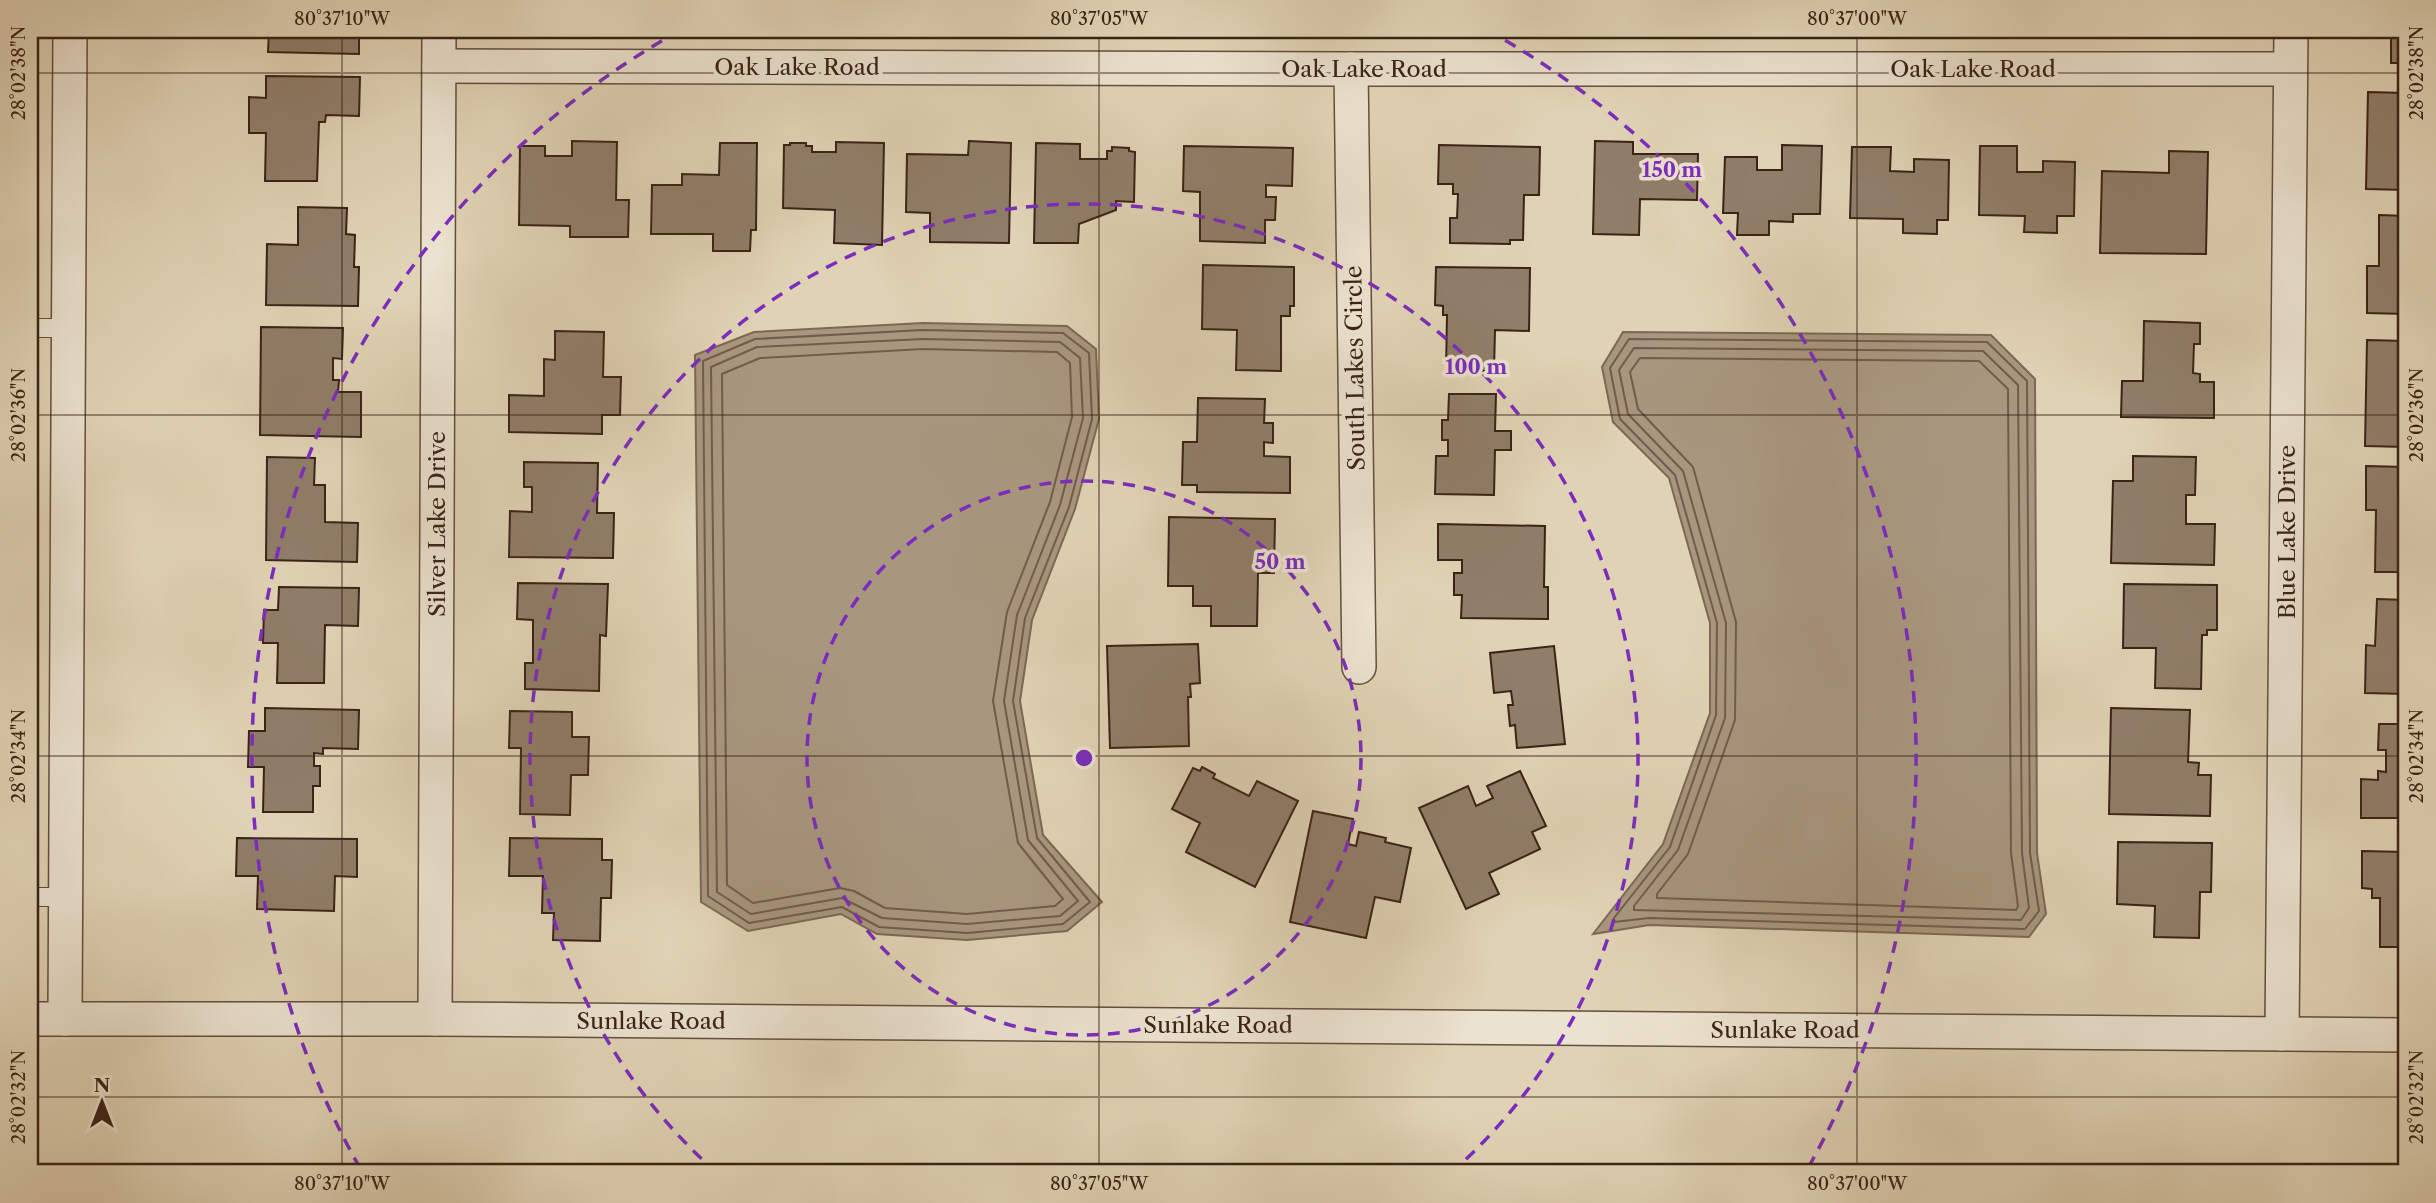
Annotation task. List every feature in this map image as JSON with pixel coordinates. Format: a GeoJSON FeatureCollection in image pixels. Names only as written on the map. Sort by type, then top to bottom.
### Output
{"type":"FeatureCollection","features":[{"type":"Feature","properties":{"kind":"street"},"geometry":{"type":"LineString","coordinates":[[65,1019],[70,30]]}},
{"type":"Feature","properties":{"kind":"street","name":"Silver Lake Drive"},"geometry":{"type":"LineString","coordinates":[[435,1019],[439,30]]}},
{"type":"Feature","properties":{"kind":"street","name":"Blue Lake Drive"},"geometry":{"type":"LineString","coordinates":[[2282,1034],[2291,30]]}},
{"type":"Feature","properties":{"kind":"street","name":"Oak Lake Road"},"geometry":{"type":"LineString","coordinates":[[439,66],[2290,69]]}},
{"type":"Feature","properties":{"kind":"street","name":"South Lakes Circle"},"geometry":{"type":"LineString","coordinates":[[1351,69],[1359,667]]}},
{"type":"Feature","properties":{"kind":"street","name":"Sunlake Road"},"geometry":{"type":"LineString","coordinates":[[30,1019],[435,1019],[2406,1035]]}},
{"type":"Feature","properties":{"kind":"lane"},"geometry":{"type":"LineString","coordinates":[[30,328],[68,328]]}},
{"type":"Feature","properties":{"kind":"lane"},"geometry":{"type":"LineString","coordinates":[[30,897],[66,897]]}},
{"type":"Feature","properties":{"kind":"water"},"geometry":{"type":"Polygon","coordinates":[[[923,323],[1067,326],[1096,349],[1099,419],[1075,509],[1032,620],[1020,701],[1043,835],[1102,902],[1067,931],[967,940],[877,934],[841,914],[748,931],[701,902],[695,355],[754,332],[923,323]]]}},
{"type":"Feature","properties":{"kind":"water"},"geometry":{"type":"Polygon","coordinates":[[[1623,332],[1991,335],[2035,379],[2037,853],[2046,914],[2029,937],[1649,925],[1593,934],[1663,844],[1710,713],[1710,623],[1669,478],[1613,422],[1602,367],[1623,332]]]}},
{"type":"Feature","properties":{"kind":"building"},"geometry":{"type":"Polygon","coordinates":[[[269,30],[359,30],[359,54],[268,52],[269,30]]]}},
{"type":"Feature","properties":{"kind":"building"},"geometry":{"type":"Polygon","coordinates":[[[2391,30],[2406,30],[2406,63],[2391,63],[2391,30]]]}},
{"type":"Feature","properties":{"kind":"building"},"geometry":{"type":"Polygon","coordinates":[[[266,76],[360,77],[359,116],[326,115],[325,122],[319,122],[317,181],[265,181],[266,133],[249,133],[249,97],[266,98],[266,76]]]}},
{"type":"Feature","properties":{"kind":"building"},"geometry":{"type":"Polygon","coordinates":[[[2368,92],[2406,93],[2406,190],[2366,189],[2368,92]]]}},
{"type":"Feature","properties":{"kind":"building"},"geometry":{"type":"Polygon","coordinates":[[[572,141],[617,142],[616,200],[629,200],[628,237],[570,237],[570,226],[519,225],[520,146],[545,146],[545,156],[572,156],[572,141]]]}},
{"type":"Feature","properties":{"kind":"building"},"geometry":{"type":"Polygon","coordinates":[[[969,141],[1011,143],[1009,243],[930,242],[930,213],[906,212],[907,154],[968,155],[969,141]]]}},
{"type":"Feature","properties":{"kind":"building"},"geometry":{"type":"Polygon","coordinates":[[[1595,141],[1633,142],[1633,154],[1698,154],[1697,200],[1640,199],[1639,235],[1593,234],[1595,141]]]}},
{"type":"Feature","properties":{"kind":"building"},"geometry":{"type":"Polygon","coordinates":[[[836,142],[884,143],[882,245],[834,243],[835,210],[783,208],[784,145],[806,143],[806,146],[812,146],[812,152],[836,152],[836,142]]]}},
{"type":"Feature","properties":{"kind":"building"},"geometry":{"type":"Polygon","coordinates":[[[720,143],[757,143],[756,230],[751,230],[750,251],[713,251],[713,234],[651,234],[652,185],[682,185],[682,174],[719,175],[720,143]]]}},
{"type":"Feature","properties":{"kind":"building"},"geometry":{"type":"Polygon","coordinates":[[[1036,143],[1080,144],[1080,159],[1107,159],[1107,151],[1112,151],[1112,147],[1129,148],[1129,151],[1135,152],[1134,202],[1116,201],[1116,210],[1079,224],[1078,243],[1034,243],[1036,143]]]}},
{"type":"Feature","properties":{"kind":"building"},"geometry":{"type":"Polygon","coordinates":[[[1439,145],[1540,147],[1539,195],[1524,195],[1523,240],[1510,240],[1510,244],[1450,243],[1450,218],[1457,218],[1458,194],[1453,194],[1453,184],[1438,184],[1439,145]]]}},
{"type":"Feature","properties":{"kind":"building"},"geometry":{"type":"Polygon","coordinates":[[[1782,145],[1822,146],[1820,214],[1793,214],[1793,222],[1769,221],[1769,235],[1737,235],[1738,213],[1723,213],[1725,157],[1757,157],[1757,170],[1782,170],[1782,145]]]}},
{"type":"Feature","properties":{"kind":"building"},"geometry":{"type":"Polygon","coordinates":[[[1184,146],[1293,148],[1292,186],[1266,185],[1266,197],[1276,197],[1275,220],[1265,220],[1265,243],[1200,241],[1200,192],[1183,191],[1184,146]]]}},
{"type":"Feature","properties":{"kind":"building"},"geometry":{"type":"Polygon","coordinates":[[[1980,146],[2017,146],[2017,172],[2043,172],[2043,161],[2075,162],[2074,216],[2057,216],[2057,233],[2024,232],[2025,216],[1979,215],[1980,146]]]}},
{"type":"Feature","properties":{"kind":"building"},"geometry":{"type":"Polygon","coordinates":[[[1852,147],[1891,147],[1890,171],[1914,172],[1914,159],[1949,160],[1948,220],[1937,220],[1937,234],[1903,233],[1903,219],[1850,218],[1852,147]]]}},
{"type":"Feature","properties":{"kind":"building"},"geometry":{"type":"Polygon","coordinates":[[[2169,151],[2208,152],[2206,254],[2100,253],[2102,171],[2169,173],[2169,151]]]}},
{"type":"Feature","properties":{"kind":"building"},"geometry":{"type":"Polygon","coordinates":[[[298,207],[347,208],[346,234],[355,235],[354,267],[359,267],[358,306],[266,305],[267,244],[298,245],[298,207]]]}},
{"type":"Feature","properties":{"kind":"building"},"geometry":{"type":"Polygon","coordinates":[[[2379,215],[2406,216],[2406,314],[2367,313],[2367,266],[2379,266],[2379,215]]]}},
{"type":"Feature","properties":{"kind":"building"},"geometry":{"type":"Polygon","coordinates":[[[1203,265],[1294,267],[1294,306],[1290,306],[1290,316],[1281,316],[1281,371],[1236,370],[1237,330],[1202,329],[1203,265]]]}},
{"type":"Feature","properties":{"kind":"building"},"geometry":{"type":"Polygon","coordinates":[[[1436,267],[1530,268],[1529,331],[1495,330],[1494,371],[1446,370],[1447,315],[1443,315],[1443,306],[1435,305],[1436,267]]]}},
{"type":"Feature","properties":{"kind":"building"},"geometry":{"type":"Polygon","coordinates":[[[2144,321],[2200,323],[2200,344],[2194,344],[2193,373],[2200,374],[2200,382],[2214,382],[2214,418],[2121,417],[2122,381],[2143,381],[2144,321]]]}},
{"type":"Feature","properties":{"kind":"building"},"geometry":{"type":"Polygon","coordinates":[[[261,327],[343,328],[342,359],[333,358],[333,380],[339,380],[338,392],[361,392],[361,437],[260,435],[261,327]]]}},
{"type":"Feature","properties":{"kind":"building"},"geometry":{"type":"Polygon","coordinates":[[[555,331],[604,332],[603,377],[621,377],[620,415],[602,415],[602,434],[509,432],[509,395],[544,396],[544,359],[555,360],[555,331]]]}},
{"type":"Feature","properties":{"kind":"building"},"geometry":{"type":"Polygon","coordinates":[[[2367,340],[2406,341],[2406,447],[2365,446],[2367,340]]]}},
{"type":"Feature","properties":{"kind":"building"},"geometry":{"type":"Polygon","coordinates":[[[1449,394],[1496,394],[1495,431],[1511,431],[1511,450],[1495,450],[1494,495],[1435,494],[1436,456],[1448,456],[1448,440],[1442,440],[1442,420],[1448,420],[1449,394]]]}},
{"type":"Feature","properties":{"kind":"building"},"geometry":{"type":"Polygon","coordinates":[[[1198,398],[1265,399],[1264,423],[1273,423],[1273,443],[1264,442],[1264,456],[1290,457],[1290,493],[1197,492],[1197,485],[1182,485],[1183,442],[1197,442],[1198,398]]]}},
{"type":"Feature","properties":{"kind":"building"},"geometry":{"type":"Polygon","coordinates":[[[2133,456],[2196,457],[2195,495],[2186,495],[2186,524],[2215,524],[2214,565],[2111,563],[2113,481],[2133,481],[2133,456]]]}},
{"type":"Feature","properties":{"kind":"building"},"geometry":{"type":"Polygon","coordinates":[[[267,457],[315,458],[314,485],[325,485],[325,522],[358,523],[357,562],[266,560],[267,457]]]}},
{"type":"Feature","properties":{"kind":"building"},"geometry":{"type":"Polygon","coordinates":[[[524,462],[598,463],[597,513],[614,513],[613,558],[509,557],[510,511],[532,512],[532,487],[524,487],[524,462]]]}},
{"type":"Feature","properties":{"kind":"building"},"geometry":{"type":"Polygon","coordinates":[[[2366,466],[2406,467],[2406,572],[2375,572],[2376,510],[2366,510],[2366,466]]]}},
{"type":"Feature","properties":{"kind":"building"},"geometry":{"type":"Polygon","coordinates":[[[1169,517],[1275,519],[1274,573],[1258,573],[1257,626],[1211,626],[1211,606],[1193,606],[1193,586],[1168,586],[1169,517]]]}},
{"type":"Feature","properties":{"kind":"building"},"geometry":{"type":"Polygon","coordinates":[[[1438,524],[1545,526],[1544,587],[1548,587],[1548,619],[1461,618],[1462,595],[1454,595],[1454,573],[1462,573],[1462,560],[1438,560],[1438,524]]]}},
{"type":"Feature","properties":{"kind":"building"},"geometry":{"type":"Polygon","coordinates":[[[518,583],[608,584],[606,636],[600,635],[599,691],[525,689],[525,663],[533,663],[533,620],[517,619],[518,583]]]}},
{"type":"Feature","properties":{"kind":"building"},"geometry":{"type":"Polygon","coordinates":[[[2124,584],[2217,585],[2217,630],[2207,630],[2207,635],[2202,635],[2201,689],[2155,688],[2156,648],[2123,648],[2124,584]]]}},
{"type":"Feature","properties":{"kind":"building"},"geometry":{"type":"Polygon","coordinates":[[[279,587],[359,588],[358,626],[325,625],[324,683],[277,683],[278,643],[263,643],[264,610],[278,610],[279,587]]]}},
{"type":"Feature","properties":{"kind":"building"},"geometry":{"type":"Polygon","coordinates":[[[2377,599],[2406,600],[2406,694],[2365,693],[2366,645],[2375,646],[2377,599]]]}},
{"type":"Feature","properties":{"kind":"building"},"geometry":{"type":"Polygon","coordinates":[[[1198,644],[1200,683],[1190,684],[1189,746],[1110,748],[1107,646],[1198,644]]]}},
{"type":"Feature","properties":{"kind":"building"},"geometry":{"type":"Polygon","coordinates":[[[1554,646],[1565,744],[1517,748],[1515,725],[1510,726],[1508,705],[1513,705],[1511,691],[1494,693],[1490,653],[1554,646]]]}},
{"type":"Feature","properties":{"kind":"building"},"geometry":{"type":"Polygon","coordinates":[[[265,708],[359,710],[358,749],[323,748],[323,754],[314,753],[314,766],[320,766],[320,786],[313,786],[313,812],[263,812],[264,767],[248,767],[249,731],[265,731],[265,708]]]}},
{"type":"Feature","properties":{"kind":"building"},"geometry":{"type":"Polygon","coordinates":[[[2111,708],[2190,710],[2188,762],[2199,763],[2198,775],[2211,775],[2210,816],[2109,814],[2111,708]]]}},
{"type":"Feature","properties":{"kind":"building"},"geometry":{"type":"Polygon","coordinates":[[[510,711],[572,712],[572,737],[589,737],[588,775],[571,775],[570,815],[520,814],[521,748],[509,748],[510,711]]]}},
{"type":"Feature","properties":{"kind":"building"},"geometry":{"type":"Polygon","coordinates":[[[2379,724],[2406,724],[2406,818],[2361,818],[2361,779],[2378,780],[2378,771],[2386,772],[2386,750],[2378,750],[2379,724]]]}},
{"type":"Feature","properties":{"kind":"building"},"geometry":{"type":"Polygon","coordinates":[[[1202,767],[1215,774],[1213,778],[1249,796],[1257,781],[1298,801],[1255,887],[1186,852],[1200,823],[1172,809],[1193,768],[1200,771],[1202,767]]]}},
{"type":"Feature","properties":{"kind":"building"},"geometry":{"type":"Polygon","coordinates":[[[1520,771],[1546,826],[1532,832],[1540,849],[1489,873],[1499,894],[1466,909],[1419,808],[1468,786],[1476,806],[1493,798],[1487,786],[1520,771]]]}},
{"type":"Feature","properties":{"kind":"building"},"geometry":{"type":"Polygon","coordinates":[[[1313,811],[1353,819],[1348,844],[1356,846],[1359,832],[1386,838],[1385,842],[1411,848],[1400,902],[1375,897],[1366,938],[1290,922],[1313,811]]]}},
{"type":"Feature","properties":{"kind":"building"},"geometry":{"type":"Polygon","coordinates":[[[237,838],[357,839],[357,877],[335,876],[334,911],[257,909],[258,876],[236,876],[237,838]]]}},
{"type":"Feature","properties":{"kind":"building"},"geometry":{"type":"Polygon","coordinates":[[[510,838],[602,839],[602,860],[612,860],[611,898],[601,898],[600,941],[553,940],[554,913],[542,913],[543,876],[509,876],[510,838]]]}},
{"type":"Feature","properties":{"kind":"building"},"geometry":{"type":"Polygon","coordinates":[[[2118,842],[2212,843],[2211,892],[2200,892],[2199,938],[2154,937],[2155,906],[2117,904],[2118,842]]]}},
{"type":"Feature","properties":{"kind":"building"},"geometry":{"type":"Polygon","coordinates":[[[2362,851],[2406,852],[2406,947],[2380,947],[2380,898],[2372,898],[2372,889],[2362,888],[2362,851]]]}}]}
